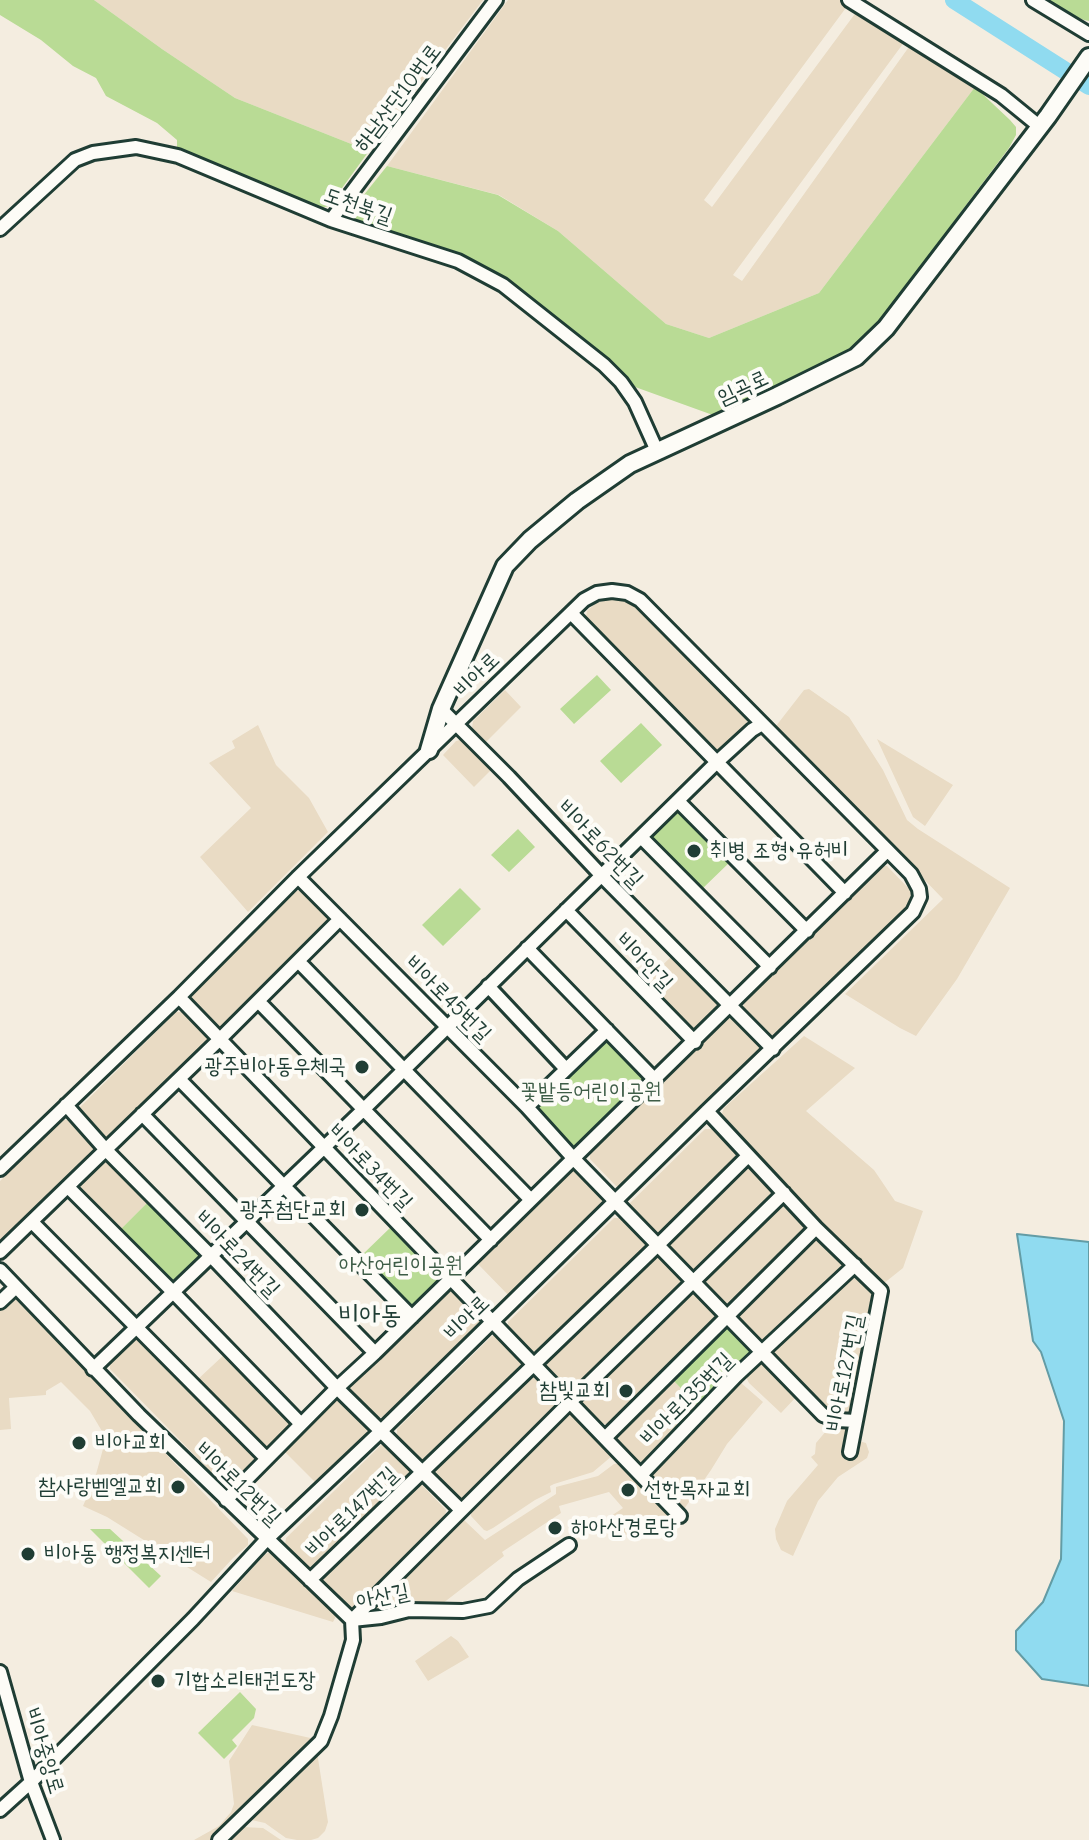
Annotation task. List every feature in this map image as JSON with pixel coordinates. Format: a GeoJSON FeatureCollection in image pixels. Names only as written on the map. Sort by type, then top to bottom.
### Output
{"type":"FeatureCollection","features":[{"type":"Feature","properties":{"kind":"main road","name":"임곡로"},"geometry":{"type":"LineString","coordinates":[[429,750],[441,709],[505,566],[530,540],[577,501],[630,464],[856,357],[886,328],[1089,57]]}},
{"type":"Feature","properties":{"kind":"street","name":"하남산단10번로"},"geometry":{"type":"LineString","coordinates":[[331,220],[496,0]]}},
{"type":"Feature","properties":{"kind":"street"},"geometry":{"type":"LineString","coordinates":[[849,0],[1043,121]]}},
{"type":"Feature","properties":{"kind":"street"},"geometry":{"type":"LineString","coordinates":[[1033,0],[1089,34]]}},
{"type":"Feature","properties":{"kind":"street","name":"도천북길"},"geometry":{"type":"LineString","coordinates":[[0,229],[75,160],[93,153],[136,147],[178,156],[331,220],[447,257],[503,285],[621,382],[635,402],[657,451]]}},
{"type":"Feature","properties":{"kind":"street","name":"비아로"},"geometry":{"type":"LineString","coordinates":[[0,1169],[455,724],[584,600],[597,593],[627,593],[640,600],[916,881],[919,889],[918,905],[913,912],[267,1539],[193,1619],[0,1810]]}},
{"type":"Feature","properties":{"kind":"street"},"geometry":{"type":"LineString","coordinates":[[571,613],[845,893]]}},
{"type":"Feature","properties":{"kind":"street","name":"비아로62번길"},"geometry":{"type":"LineString","coordinates":[[441,709],[773,1049]]}},
{"type":"Feature","properties":{"kind":"street"},"geometry":{"type":"LineString","coordinates":[[93,1369],[364,1109],[717,762],[762,724]]}},
{"type":"Feature","properties":{"kind":"street"},"geometry":{"type":"LineString","coordinates":[[678,801],[807,931]]}},
{"type":"Feature","properties":{"kind":"street"},"geometry":{"type":"LineString","coordinates":[[641,837],[770,967]]}},
{"type":"Feature","properties":{"kind":"street"},"geometry":{"type":"LineString","coordinates":[[226,1500],[887,851]]}},
{"type":"Feature","properties":{"kind":"street","name":"비아로45번길"},"geometry":{"type":"LineString","coordinates":[[298,877],[448,1026],[616,1201]]}},
{"type":"Feature","properties":{"kind":"street","name":"비아안길"},"geometry":{"type":"LineString","coordinates":[[566,910],[695,1042]]}},
{"type":"Feature","properties":{"kind":"street"},"geometry":{"type":"LineString","coordinates":[[0,1252],[340,919]]}},
{"type":"Feature","properties":{"kind":"street"},"geometry":{"type":"LineString","coordinates":[[527,948],[655,1080]]}},
{"type":"Feature","properties":{"kind":"street"},"geometry":{"type":"LineString","coordinates":[[299,962],[531,1200]]}},
{"type":"Feature","properties":{"kind":"street"},"geometry":{"type":"LineString","coordinates":[[488,986],[566,1069]]}},
{"type":"Feature","properties":{"kind":"street","name":"비아로34번길"},"geometry":{"type":"LineString","coordinates":[[179,997],[492,1322]]}},
{"type":"Feature","properties":{"kind":"street"},"geometry":{"type":"LineString","coordinates":[[258,1001],[491,1240]]}},
{"type":"Feature","properties":{"kind":"street"},"geometry":{"type":"LineString","coordinates":[[527,1107],[607,1030]]}},
{"type":"Feature","properties":{"kind":"street"},"geometry":{"type":"LineString","coordinates":[[179,1079],[412,1317]]}},
{"type":"Feature","properties":{"kind":"street","name":"비아로24번길"},"geometry":{"type":"LineString","coordinates":[[66,1105],[106,1150],[381,1431]]}},
{"type":"Feature","properties":{"kind":"street","name":"비아로127번길"},"geometry":{"type":"LineString","coordinates":[[707,1111],[816,1228],[881,1291],[850,1452]]}},
{"type":"Feature","properties":{"kind":"street"},"geometry":{"type":"LineString","coordinates":[[142,1114],[375,1353]]}},
{"type":"Feature","properties":{"kind":"street"},"geometry":{"type":"LineString","coordinates":[[533,1366],[748,1156]]}},
{"type":"Feature","properties":{"kind":"street"},"geometry":{"type":"LineString","coordinates":[[68,1187],[301,1424]]}},
{"type":"Feature","properties":{"kind":"street"},"geometry":{"type":"LineString","coordinates":[[352,1620],[784,1193]]}},
{"type":"Feature","properties":{"kind":"street","name":"비아로135번길"},"geometry":{"type":"LineString","coordinates":[[616,1201],[823,1415],[837,1420],[856,1421]]}},
{"type":"Feature","properties":{"kind":"street"},"geometry":{"type":"LineString","coordinates":[[32,1222],[266,1458]]}},
{"type":"Feature","properties":{"kind":"street"},"geometry":{"type":"LineString","coordinates":[[728,1316],[816,1228]]}},
{"type":"Feature","properties":{"kind":"street","name":"비아로127번길"},"geometry":{"type":"LineString","coordinates":[[763,1351],[855,1265]]}},
{"type":"Feature","properties":{"kind":"street","name":"비아로12번길"},"geometry":{"type":"LineString","coordinates":[[0,1270],[93,1369],[352,1620]]}},
{"type":"Feature","properties":{"kind":"street"},"geometry":{"type":"LineString","coordinates":[[0,1302],[16,1287]]}},
{"type":"Feature","properties":{"kind":"street","name":"비아로135번길"},"geometry":{"type":"LineString","coordinates":[[605,1438],[728,1316]]}},
{"type":"Feature","properties":{"kind":"street"},"geometry":{"type":"LineString","coordinates":[[492,1322],[680,1516]]}},
{"type":"Feature","properties":{"kind":"street","name":"비아로135번길"},"geometry":{"type":"LineString","coordinates":[[641,1475],[763,1351]]}},
{"type":"Feature","properties":{"kind":"street","name":"비아로147번길"},"geometry":{"type":"LineString","coordinates":[[310,1580],[533,1366]]}},
{"type":"Feature","properties":{"kind":"street","name":"비아로147번길"},"geometry":{"type":"LineString","coordinates":[[381,1431],[461,1510]]}},
{"type":"Feature","properties":{"kind":"street","name":"아산길"},"geometry":{"type":"LineString","coordinates":[[219,1840],[321,1741],[353,1640],[352,1620],[409,1610],[463,1611],[489,1606],[518,1579],[569,1545]]}},
{"type":"Feature","properties":{"kind":"street","name":"비아중앙로"},"geometry":{"type":"LineString","coordinates":[[0,1672],[31,1782],[53,1840]]}},
{"type":"Feature","properties":{"kind":"shaded area"},"geometry":{"type":"Polygon","coordinates":[[[94,0],[483,0],[369,151],[235,98],[94,0]]]}},
{"type":"Feature","properties":{"kind":"shaded area"},"geometry":{"type":"Polygon","coordinates":[[[508,0],[840,0],[848,5],[704,200],[712,207],[857,11],[905,41],[733,275],[742,281],[911,44],[975,87],[819,293],[709,338],[666,324],[558,231],[499,195],[387,166],[508,0]]]}},
{"type":"Feature","properties":{"kind":"shaded area"},"geometry":{"type":"Polygon","coordinates":[[[607,600],[634,603],[747,719],[747,729],[722,752],[714,751],[586,617],[587,611],[596,603],[607,600]]]}},
{"type":"Feature","properties":{"kind":"shaded area"},"geometry":{"type":"Polygon","coordinates":[[[809,689],[849,717],[883,770],[907,820],[1010,888],[957,979],[916,1036],[845,994],[943,899],[776,726],[804,690],[809,689]]]}},
{"type":"Feature","properties":{"kind":"shaded area"},"geometry":{"type":"Polygon","coordinates":[[[505,690],[521,707],[486,742],[472,728],[473,721],[505,690]]]}},
{"type":"Feature","properties":{"kind":"shaded area"},"geometry":{"type":"Polygon","coordinates":[[[258,725],[276,765],[309,798],[328,832],[248,912],[200,857],[251,808],[209,763],[235,748],[232,741],[258,725]]]}},
{"type":"Feature","properties":{"kind":"shaded area"},"geometry":{"type":"Polygon","coordinates":[[[464,739],[492,769],[474,787],[443,755],[456,741],[464,739]]]}},
{"type":"Feature","properties":{"kind":"shaded area"},"geometry":{"type":"Polygon","coordinates":[[[877,739],[953,785],[925,826],[913,817],[877,739]]]}},
{"type":"Feature","properties":{"kind":"shaded area"},"geometry":{"type":"Polygon","coordinates":[[[881,866],[887,866],[914,894],[914,903],[779,1035],[770,1035],[744,1009],[743,1001],[881,866]]]}},
{"type":"Feature","properties":{"kind":"shaded area"},"geometry":{"type":"Polygon","coordinates":[[[296,891],[305,891],[329,917],[330,924],[224,1027],[215,1026],[192,1003],[192,995],[296,891]]]}},
{"type":"Feature","properties":{"kind":"shaded area"},"geometry":{"type":"Polygon","coordinates":[[[675,953],[720,999],[721,1010],[699,1032],[690,1032],[643,984],[675,953]]]}},
{"type":"Feature","properties":{"kind":"shaded area"},"geometry":{"type":"Polygon","coordinates":[[[176,1012],[185,1012],[210,1038],[211,1043],[108,1139],[104,1138],[80,1114],[80,1107],[176,1012]]]}},
{"type":"Feature","properties":{"kind":"shaded area"},"geometry":{"type":"Polygon","coordinates":[[[729,1016],[733,1016],[761,1044],[760,1054],[625,1186],[616,1186],[590,1159],[590,1152],[729,1016]]]}},
{"type":"Feature","properties":{"kind":"shaded area"},"geometry":{"type":"Polygon","coordinates":[[[804,1036],[855,1068],[806,1111],[874,1170],[895,1201],[923,1211],[903,1268],[883,1284],[720,1119],[724,1108],[804,1036]]]}},
{"type":"Feature","properties":{"kind":"shaded area"},"geometry":{"type":"Polygon","coordinates":[[[62,1120],[72,1120],[97,1146],[97,1152],[0,1246],[0,1181],[62,1120]]]}},
{"type":"Feature","properties":{"kind":"shaded area"},"geometry":{"type":"Polygon","coordinates":[[[705,1129],[715,1129],[736,1150],[736,1159],[661,1232],[654,1233],[630,1209],[630,1203],[705,1129]]]}},
{"type":"Feature","properties":{"kind":"shaded area"},"geometry":{"type":"Polygon","coordinates":[[[103,1160],[111,1160],[149,1201],[119,1231],[81,1192],[80,1182],[103,1160]]]}},
{"type":"Feature","properties":{"kind":"shaded area"},"geometry":{"type":"Polygon","coordinates":[[[741,1168],[751,1168],[772,1189],[772,1197],[697,1271],[690,1271],[666,1247],[666,1242],[741,1168]]]}},
{"type":"Feature","properties":{"kind":"shaded area"},"geometry":{"type":"Polygon","coordinates":[[[571,1170],[575,1170],[603,1199],[603,1208],[511,1298],[477,1263],[571,1170]]]}},
{"type":"Feature","properties":{"kind":"shaded area"},"geometry":{"type":"Polygon","coordinates":[[[776,1204],[786,1204],[807,1225],[807,1232],[731,1307],[725,1307],[701,1283],[701,1278],[776,1204]]]}},
{"type":"Feature","properties":{"kind":"shaded area"},"geometry":{"type":"Polygon","coordinates":[[[614,1218],[625,1218],[646,1240],[646,1248],[540,1352],[531,1352],[508,1329],[508,1322],[614,1218]]]}},
{"type":"Feature","properties":{"kind":"shaded area"},"geometry":{"type":"Polygon","coordinates":[[[812,1238],[822,1238],[843,1259],[843,1266],[766,1342],[761,1342],[737,1318],[737,1312],[812,1238]]]}},
{"type":"Feature","properties":{"kind":"shaded area"},"geometry":{"type":"Polygon","coordinates":[[[654,1256],[661,1256],[682,1277],[682,1284],[574,1392],[567,1392],[547,1371],[547,1363],[654,1256]]]}},
{"type":"Feature","properties":{"kind":"shaded area"},"geometry":{"type":"Polygon","coordinates":[[[853,1273],[858,1274],[878,1296],[853,1415],[830,1413],[773,1354],[773,1348],[853,1273]]]}},
{"type":"Feature","properties":{"kind":"shaded area"},"geometry":{"type":"Polygon","coordinates":[[[446,1291],[455,1291],[480,1317],[480,1327],[385,1417],[375,1417],[350,1390],[350,1383],[446,1291]]]}},
{"type":"Feature","properties":{"kind":"shaded area"},"geometry":{"type":"Polygon","coordinates":[[[690,1292],[697,1292],[717,1311],[717,1319],[609,1424],[600,1424],[582,1406],[583,1396],[690,1292]]]}},
{"type":"Feature","properties":{"kind":"shaded area"},"geometry":{"type":"Polygon","coordinates":[[[16,1299],[248,1539],[248,1545],[211,1582],[107,1517],[83,1506],[106,1438],[90,1411],[61,1382],[46,1391],[46,1395],[9,1398],[11,1429],[0,1430],[0,1309],[9,1300],[16,1299]]]}},
{"type":"Feature","properties":{"kind":"shaded area"},"geometry":{"type":"Polygon","coordinates":[[[492,1336],[498,1336],[522,1361],[522,1368],[427,1461],[420,1461],[397,1437],[397,1429],[492,1336]]]}},
{"type":"Feature","properties":{"kind":"shaded area"},"geometry":{"type":"Polygon","coordinates":[[[135,1339],[141,1339],[254,1456],[255,1462],[231,1485],[224,1485],[110,1369],[110,1363],[135,1339]]]}},
{"type":"Feature","properties":{"kind":"shaded area"},"geometry":{"type":"Polygon","coordinates":[[[227,1352],[292,1419],[293,1426],[269,1449],[262,1449],[196,1381],[227,1352]]]}},
{"type":"Feature","properties":{"kind":"shaded area"},"geometry":{"type":"Polygon","coordinates":[[[759,1362],[768,1363],[798,1395],[781,1413],[746,1377],[759,1362]]]}},
{"type":"Feature","properties":{"kind":"shaded area"},"geometry":{"type":"Polygon","coordinates":[[[529,1376],[537,1376],[559,1399],[559,1408],[464,1500],[456,1500],[434,1478],[434,1469],[529,1376]]]}},
{"type":"Feature","properties":{"kind":"shaded area"},"geometry":{"type":"Polygon","coordinates":[[[671,1378],[700,1408],[645,1463],[635,1463],[614,1441],[615,1433],[671,1378]]]}},
{"type":"Feature","properties":{"kind":"shaded area"},"geometry":{"type":"Polygon","coordinates":[[[736,1382],[763,1402],[727,1444],[682,1512],[649,1480],[655,1468],[736,1382]]]}},
{"type":"Feature","properties":{"kind":"shaded area"},"geometry":{"type":"Polygon","coordinates":[[[333,1400],[341,1400],[367,1426],[367,1435],[317,1484],[283,1450],[333,1400]]]}},
{"type":"Feature","properties":{"kind":"shaded area"},"geometry":{"type":"Polygon","coordinates":[[[567,1413],[576,1414],[610,1449],[612,1456],[593,1472],[550,1486],[551,1492],[493,1528],[484,1530],[471,1516],[471,1506],[567,1413]]]}},
{"type":"Feature","properties":{"kind":"shaded area"},"geometry":{"type":"Polygon","coordinates":[[[832,1424],[845,1426],[852,1455],[856,1455],[859,1441],[866,1443],[869,1452],[867,1458],[838,1477],[818,1501],[793,1556],[781,1550],[775,1529],[787,1501],[818,1465],[811,1457],[815,1454],[816,1443],[832,1424]]]}},
{"type":"Feature","properties":{"kind":"shaded area"},"geometry":{"type":"Polygon","coordinates":[[[381,1445],[387,1445],[410,1470],[410,1477],[316,1569],[309,1569],[285,1545],[286,1538],[381,1445]]]}},
{"type":"Feature","properties":{"kind":"shaded area"},"geometry":{"type":"Polygon","coordinates":[[[625,1463],[676,1518],[664,1534],[646,1538],[613,1533],[611,1516],[623,1508],[609,1492],[559,1506],[561,1513],[502,1552],[504,1556],[438,1607],[412,1604],[363,1614],[457,1520],[464,1520],[485,1540],[556,1494],[556,1487],[598,1476],[614,1464],[625,1463]]]}},
{"type":"Feature","properties":{"kind":"shaded area"},"geometry":{"type":"Polygon","coordinates":[[[416,1485],[422,1485],[446,1510],[445,1517],[351,1609],[344,1609],[321,1585],[321,1578],[416,1485]]]}},
{"type":"Feature","properties":{"kind":"shaded area"},"geometry":{"type":"Polygon","coordinates":[[[271,1552],[335,1612],[333,1622],[232,1591],[265,1554],[271,1552]]]}},
{"type":"Feature","properties":{"kind":"shaded area"},"geometry":{"type":"Polygon","coordinates":[[[451,1636],[469,1657],[428,1681],[415,1661],[451,1636]]]}},
{"type":"Feature","properties":{"kind":"shaded area"},"geometry":{"type":"Polygon","coordinates":[[[252,1725],[315,1739],[215,1840],[194,1840],[219,1826],[231,1812],[234,1804],[229,1761],[252,1725]]]}},
{"type":"Feature","properties":{"kind":"shaded area"},"geometry":{"type":"Polygon","coordinates":[[[317,1752],[328,1822],[318,1838],[286,1838],[265,1823],[247,1819],[317,1752]]]}},
{"type":"Feature","properties":{"kind":"shaded area"},"geometry":{"type":"Polygon","coordinates":[[[242,1827],[263,1828],[281,1840],[226,1840],[242,1827]]]}},
{"type":"Feature","properties":{"kind":"green space"},"geometry":{"type":"Polygon","coordinates":[[[0,0],[94,0],[235,98],[369,151],[329,206],[321,208],[208,166],[181,153],[177,140],[157,123],[106,96],[96,78],[73,66],[41,40],[0,15],[0,0]]]}},
{"type":"Feature","properties":{"kind":"green space"},"geometry":{"type":"Polygon","coordinates":[[[1045,0],[1089,0],[1089,21],[1054,7],[1045,0]]]}},
{"type":"Feature","properties":{"kind":"green space"},"geometry":{"type":"Polygon","coordinates":[[[975,87],[1016,127],[1016,135],[897,302],[854,350],[720,415],[624,383],[496,280],[343,221],[387,166],[498,195],[558,231],[666,324],[709,338],[819,293],[975,87]]]}},
{"type":"Feature","properties":{"kind":"green space"},"geometry":{"type":"Polygon","coordinates":[[[597,675],[611,690],[574,724],[560,709],[597,675]]]}},
{"type":"Feature","properties":{"kind":"green space"},"geometry":{"type":"Polygon","coordinates":[[[641,723],[662,745],[621,783],[600,761],[641,723]]]}},
{"type":"Feature","properties":{"kind":"green space"},"geometry":{"type":"Polygon","coordinates":[[[676,812],[684,812],[732,860],[701,890],[653,843],[653,834],[676,812]]]}},
{"type":"Feature","properties":{"kind":"green space"},"geometry":{"type":"Polygon","coordinates":[[[518,829],[535,847],[509,872],[491,855],[518,829]]]}},
{"type":"Feature","properties":{"kind":"green space"},"geometry":{"type":"Polygon","coordinates":[[[460,888],[481,909],[443,946],[422,925],[460,888]]]}},
{"type":"Feature","properties":{"kind":"green space","name":"꽃밭등어린이공원"},"geometry":{"type":"Polygon","coordinates":[[[602,1041],[610,1041],[642,1073],[642,1080],[577,1145],[572,1145],[539,1111],[539,1104],[602,1041]]]}},
{"type":"Feature","properties":{"kind":"green space"},"geometry":{"type":"Polygon","coordinates":[[[149,1201],[198,1252],[199,1258],[175,1281],[167,1280],[119,1231],[149,1201]]]}},
{"type":"Feature","properties":{"kind":"green space","name":"아산어린이공원"},"geometry":{"type":"Polygon","coordinates":[[[393,1225],[441,1275],[441,1284],[417,1307],[409,1306],[360,1257],[393,1225]]]}},
{"type":"Feature","properties":{"kind":"green space"},"geometry":{"type":"Polygon","coordinates":[[[723,1326],[731,1327],[752,1348],[752,1356],[700,1408],[671,1378],[723,1326]]]}},
{"type":"Feature","properties":{"kind":"green space"},"geometry":{"type":"Polygon","coordinates":[[[90,1529],[110,1529],[161,1576],[149,1588],[90,1529]]]}},
{"type":"Feature","properties":{"kind":"green space"},"geometry":{"type":"Polygon","coordinates":[[[240,1692],[256,1709],[254,1718],[232,1740],[237,1746],[224,1759],[198,1733],[240,1692]]]}},
{"type":"Feature","properties":{"kind":"water"},"geometry":{"type":"Polygon","coordinates":[[[1017,1234],[1089,1242],[1089,1686],[1042,1679],[1016,1650],[1016,1631],[1043,1602],[1061,1559],[1064,1421],[1041,1352],[1033,1341],[1017,1234]]]}},
{"type":"Feature","properties":{"kind":"waterway"},"geometry":{"type":"LineString","coordinates":[[954,0],[1089,86]]}},
{"type":"Feature","properties":{"kind":"place","name":"취병 조형 유허비"},"geometry":{"type":"Point","coordinates":[694,851]}},
{"type":"Feature","properties":{"kind":"place","name":"광주비아동우체국"},"geometry":{"type":"Point","coordinates":[362,1067]}},
{"type":"Feature","properties":{"kind":"place","name":"광주첨단교회"},"geometry":{"type":"Point","coordinates":[362,1210]}},
{"type":"Feature","properties":{"kind":"place","name":"참빛교회"},"geometry":{"type":"Point","coordinates":[626,1391]}},
{"type":"Feature","properties":{"kind":"place","name":"비아교회"},"geometry":{"type":"Point","coordinates":[79,1443]}},
{"type":"Feature","properties":{"kind":"place","name":"참사랑벧엘교회"},"geometry":{"type":"Point","coordinates":[178,1487]}},
{"type":"Feature","properties":{"kind":"place","name":"선한목자교회"},"geometry":{"type":"Point","coordinates":[628,1490]}},
{"type":"Feature","properties":{"kind":"place","name":"하아산경로당"},"geometry":{"type":"Point","coordinates":[555,1528]}},
{"type":"Feature","properties":{"kind":"place","name":"비아동 행정복지센터"},"geometry":{"type":"Point","coordinates":[28,1554]}},
{"type":"Feature","properties":{"kind":"place","name":"기합소리태권도장"},"geometry":{"type":"Point","coordinates":[158,1681]}},
{"type":"Feature","properties":{"kind":"district","name":"비아동"},"geometry":{"type":"Point","coordinates":[370,1316]}}]}
